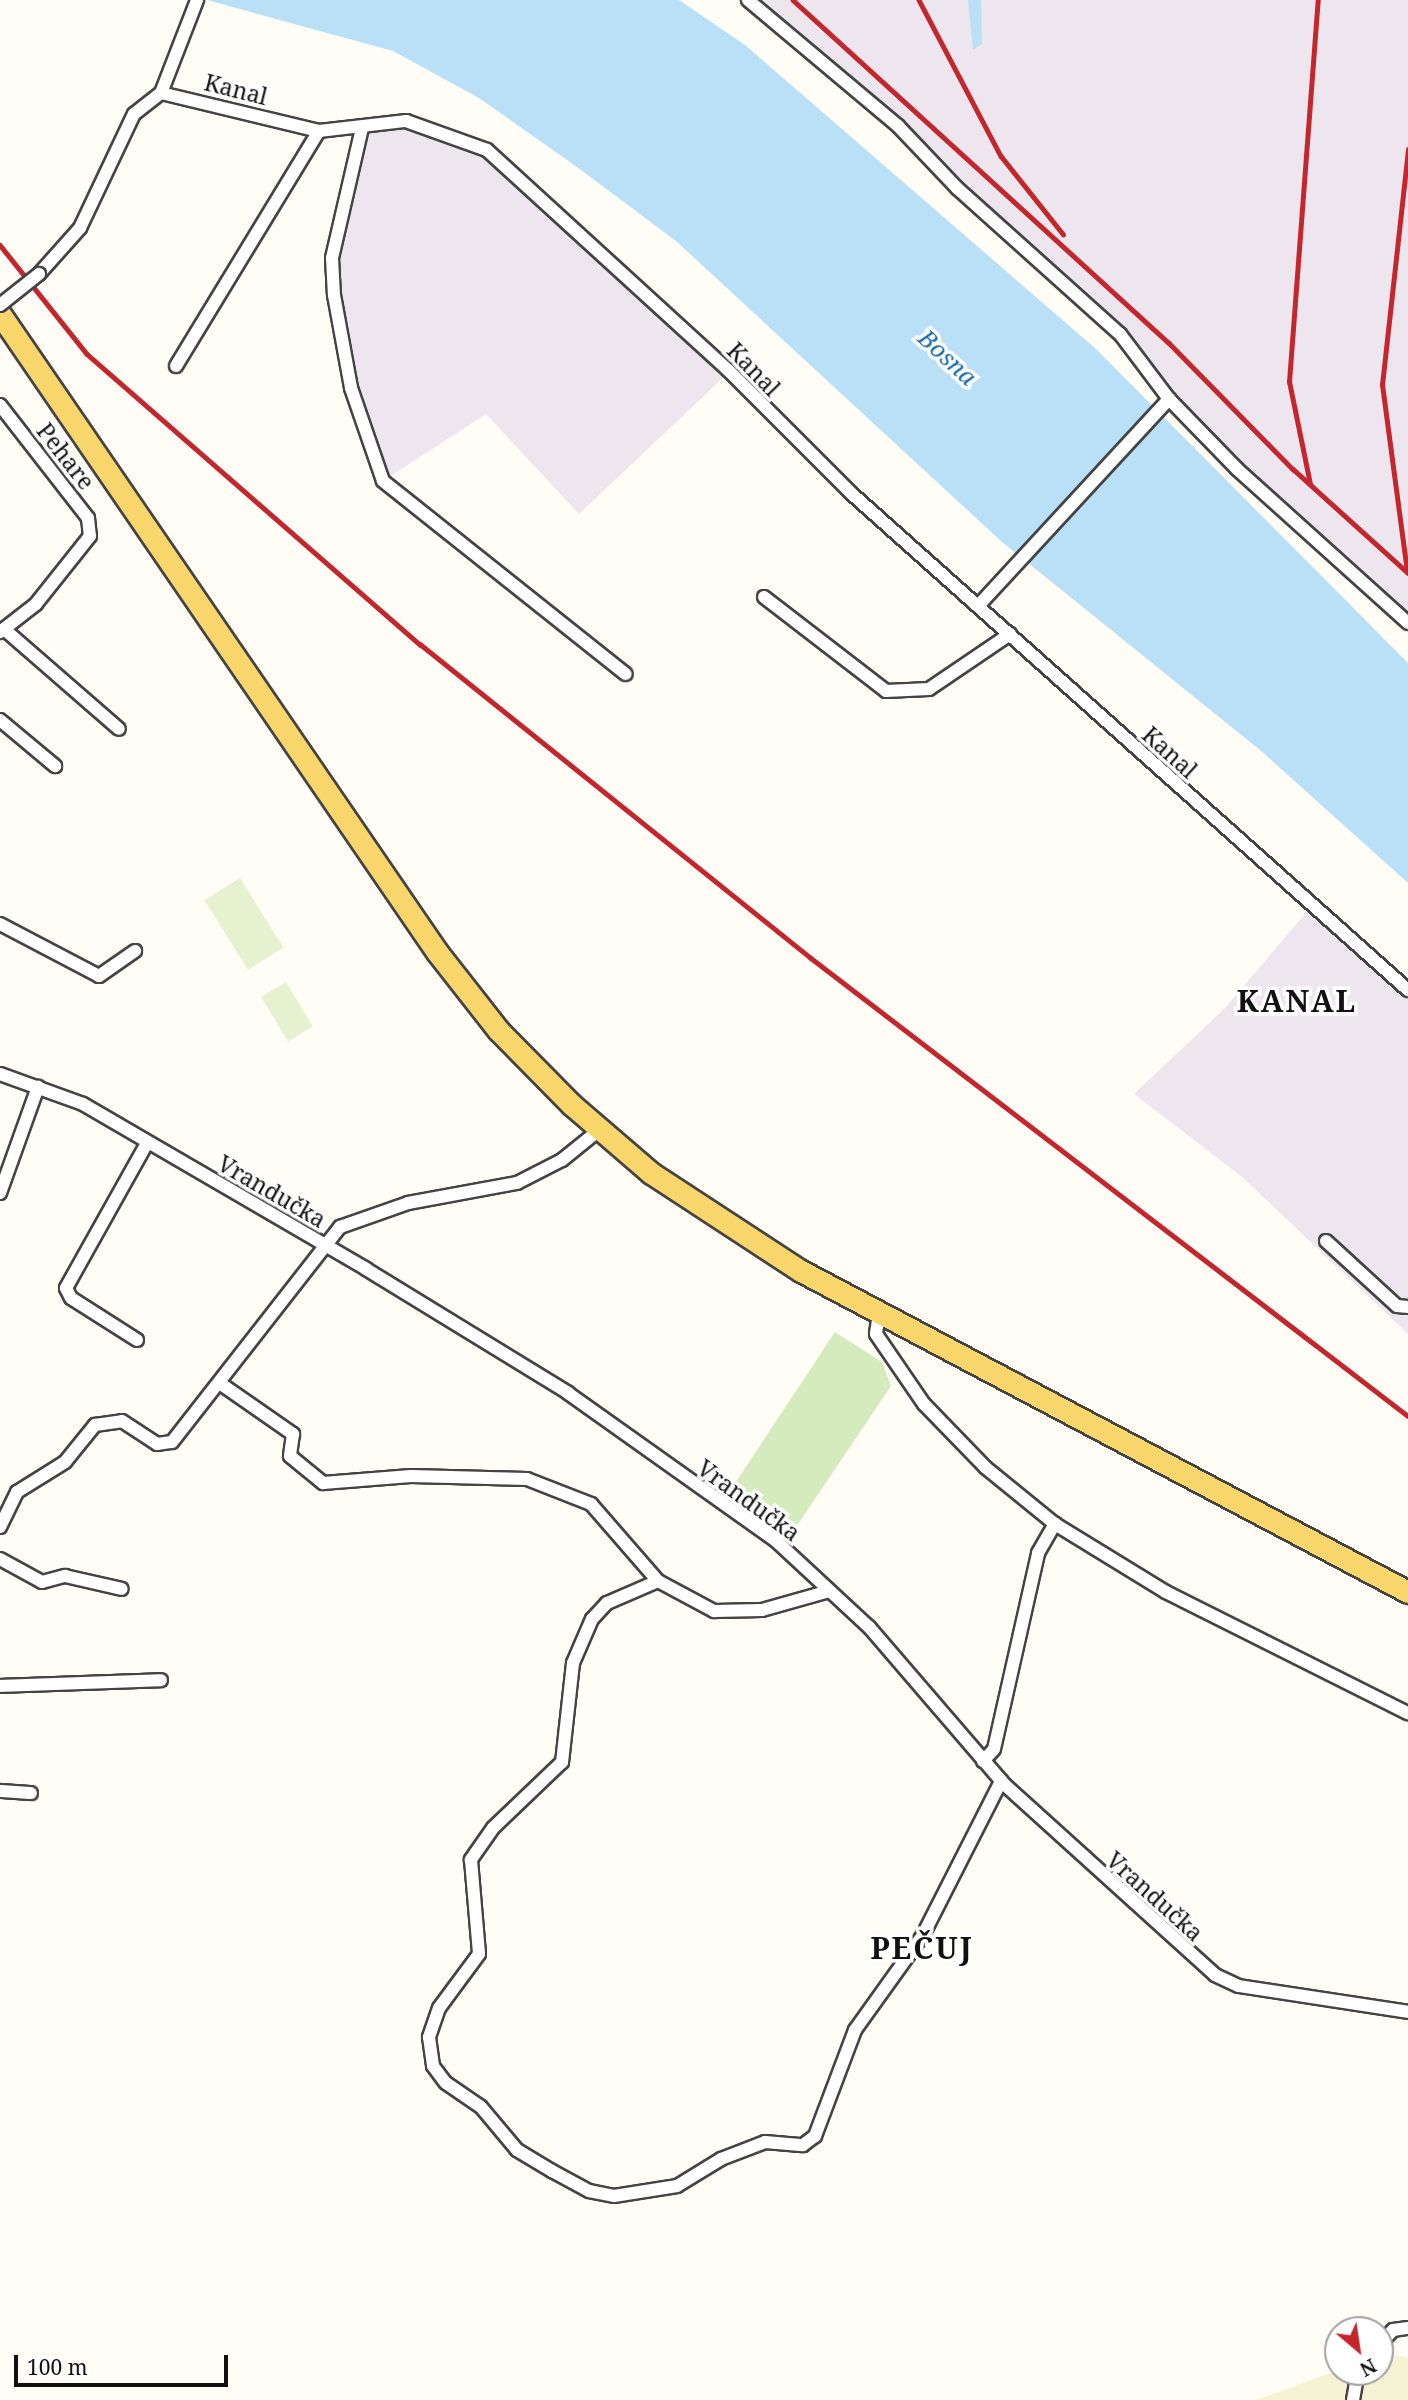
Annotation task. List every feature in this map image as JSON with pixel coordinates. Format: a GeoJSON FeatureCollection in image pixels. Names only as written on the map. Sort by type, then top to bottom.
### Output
{"type":"FeatureCollection","features":[{"type":"Feature","properties":{"kind":"main road"},"geometry":{"type":"LineString","coordinates":[[0,314],[437,952],[499,1031],[599,1130],[720,1221],[879,1314],[1408,1592]]}},
{"type":"Feature","properties":{"kind":"street"},"geometry":{"type":"LineString","coordinates":[[0,304],[39,275],[80,228],[134,114],[161,93],[197,0]]}},
{"type":"Feature","properties":{"kind":"street"},"geometry":{"type":"LineString","coordinates":[[748,0],[898,126],[957,188],[1120,334],[1165,402],[1408,623]]}},
{"type":"Feature","properties":{"kind":"street","name":"Kanal"},"geometry":{"type":"LineString","coordinates":[[161,93],[319,131],[406,121],[487,149],[978,606],[1408,990]]}},
{"type":"Feature","properties":{"kind":"street"},"geometry":{"type":"LineString","coordinates":[[362,128],[332,258],[334,295],[351,388],[383,481],[626,674]]}},
{"type":"Feature","properties":{"kind":"street"},"geometry":{"type":"LineString","coordinates":[[176,366],[319,131]]}},
{"type":"Feature","properties":{"kind":"street"},"geometry":{"type":"LineString","coordinates":[[978,606],[1165,402]]}},
{"type":"Feature","properties":{"kind":"street","name":"Pehare"},"geometry":{"type":"LineString","coordinates":[[0,405],[88,518],[90,536],[36,604],[2,631]]}},
{"type":"Feature","properties":{"kind":"street"},"geometry":{"type":"LineString","coordinates":[[764,597],[886,691],[929,689],[1010,634]]}},
{"type":"Feature","properties":{"kind":"street"},"geometry":{"type":"LineString","coordinates":[[2,631],[119,729]]}},
{"type":"Feature","properties":{"kind":"street"},"geometry":{"type":"LineString","coordinates":[[0,720],[55,766]]}},
{"type":"Feature","properties":{"kind":"street"},"geometry":{"type":"LineString","coordinates":[[0,924],[99,976],[135,951]]}},
{"type":"Feature","properties":{"kind":"street","name":"Vrandučka"},"geometry":{"type":"LineString","coordinates":[[0,1074],[83,1104],[568,1393],[775,1540],[869,1627],[1002,1782],[1215,1975],[1239,1986],[1408,2012]]}},
{"type":"Feature","properties":{"kind":"street"},"geometry":{"type":"LineString","coordinates":[[0,1193],[38,1087]]}},
{"type":"Feature","properties":{"kind":"street"},"geometry":{"type":"LineString","coordinates":[[0,1527],[17,1492],[65,1462],[95,1425],[122,1421],[163,1446],[221,1384],[340,1227],[364,1217],[517,1184],[562,1160],[599,1130]]}},
{"type":"Feature","properties":{"kind":"street"},"geometry":{"type":"LineString","coordinates":[[137,1340],[71,1298],[65,1288],[147,1143]]}},
{"type":"Feature","properties":{"kind":"street"},"geometry":{"type":"LineString","coordinates":[[1326,1241],[1397,1306],[1408,1307]]}},
{"type":"Feature","properties":{"kind":"street"},"geometry":{"type":"LineString","coordinates":[[879,1314],[876,1334],[923,1404],[986,1468],[1055,1524],[1166,1592],[1408,1713]]}},
{"type":"Feature","properties":{"kind":"street"},"geometry":{"type":"LineString","coordinates":[[221,1384],[293,1434],[290,1456],[323,1483],[411,1475],[527,1479],[591,1504],[657,1581],[714,1611],[738,1614],[829,1591]]}},
{"type":"Feature","properties":{"kind":"street"},"geometry":{"type":"LineString","coordinates":[[983,1761],[994,1749],[1038,1553],[1055,1524]]}},
{"type":"Feature","properties":{"kind":"street"},"geometry":{"type":"LineString","coordinates":[[0,1559],[42,1582],[65,1576],[122,1590]]}},
{"type":"Feature","properties":{"kind":"street"},"geometry":{"type":"LineString","coordinates":[[657,1581],[607,1603],[592,1619],[573,1663],[562,1762],[493,1828],[471,1860],[479,1954],[439,2008],[429,2037],[433,2066],[446,2083],[481,2107],[517,2150],[552,2171],[604,2196],[627,2194],[677,2186],[721,2159],[765,2142],[803,2145],[815,2136],[855,2030],[923,1935],[1002,1782]]}},
{"type":"Feature","properties":{"kind":"street"},"geometry":{"type":"LineString","coordinates":[[0,1686],[161,1680]]}},
{"type":"Feature","properties":{"kind":"street"},"geometry":{"type":"LineString","coordinates":[[0,1791],[31,1793]]}},
{"type":"Feature","properties":{"kind":"shaded area"},"geometry":{"type":"Polygon","coordinates":[[[751,0],[1408,0],[1408,621],[1222,446],[1135,346],[926,145],[751,0]]]}},
{"type":"Feature","properties":{"kind":"shaded area"},"geometry":{"type":"Polygon","coordinates":[[[405,124],[486,152],[725,376],[579,514],[486,414],[383,481],[367,444],[332,258],[361,129],[405,124]]]}},
{"type":"Feature","properties":{"kind":"shaded area"},"geometry":{"type":"Polygon","coordinates":[[[1310,908],[1408,990],[1408,1334],[1241,1176],[1134,1094],[1224,1009],[1310,908]]]}},
{"type":"Feature","properties":{"kind":"shaded area"},"geometry":{"type":"Polygon","coordinates":[[[1394,2355],[1408,2358],[1408,2400],[1256,2400],[1324,2375],[1324,2386],[1394,2386],[1394,2355]]]}},
{"type":"Feature","properties":{"kind":"green space"},"geometry":{"type":"Polygon","coordinates":[[[240,878],[283,948],[248,970],[204,900],[240,878]]]}},
{"type":"Feature","properties":{"kind":"green space"},"geometry":{"type":"Polygon","coordinates":[[[286,982],[313,1027],[288,1042],[261,997],[286,982]]]}},
{"type":"Feature","properties":{"kind":"green space"},"geometry":{"type":"Polygon","coordinates":[[[835,1332],[882,1362],[891,1386],[790,1536],[726,1497],[835,1332]]]}},
{"type":"Feature","properties":{"kind":"water","name":"Bosna"},"geometry":{"type":"Polygon","coordinates":[[[207,0],[679,0],[745,45],[1096,349],[1408,663],[1408,883],[1260,750],[1002,542],[676,241],[577,167],[479,98],[393,51],[207,0]]]}},
{"type":"Feature","properties":{"kind":"water"},"geometry":{"type":"Polygon","coordinates":[[[968,0],[981,0],[982,44],[973,50],[968,0]]]}},
{"type":"Feature","properties":{"kind":"railway"},"geometry":{"type":"LineString","coordinates":[[793,0],[1169,343],[1293,469],[1408,573]]}},
{"type":"Feature","properties":{"kind":"railway"},"geometry":{"type":"LineString","coordinates":[[919,0],[1001,156],[1063,234]]}},
{"type":"Feature","properties":{"kind":"railway"},"geometry":{"type":"LineString","coordinates":[[1310,484],[1289,382],[1318,0]]}},
{"type":"Feature","properties":{"kind":"railway"},"geometry":{"type":"LineString","coordinates":[[1407,572],[1382,385],[1408,149]]}},
{"type":"Feature","properties":{"kind":"railway"},"geometry":{"type":"LineString","coordinates":[[0,245],[87,354],[420,644],[811,958],[1408,1416]]}},
{"type":"Feature","properties":{"kind":"district","name":"KANAL"},"geometry":{"type":"Point","coordinates":[1297,1001]}},
{"type":"Feature","properties":{"kind":"district","name":"PEČUJ"},"geometry":{"type":"Point","coordinates":[922,1948]}}]}
